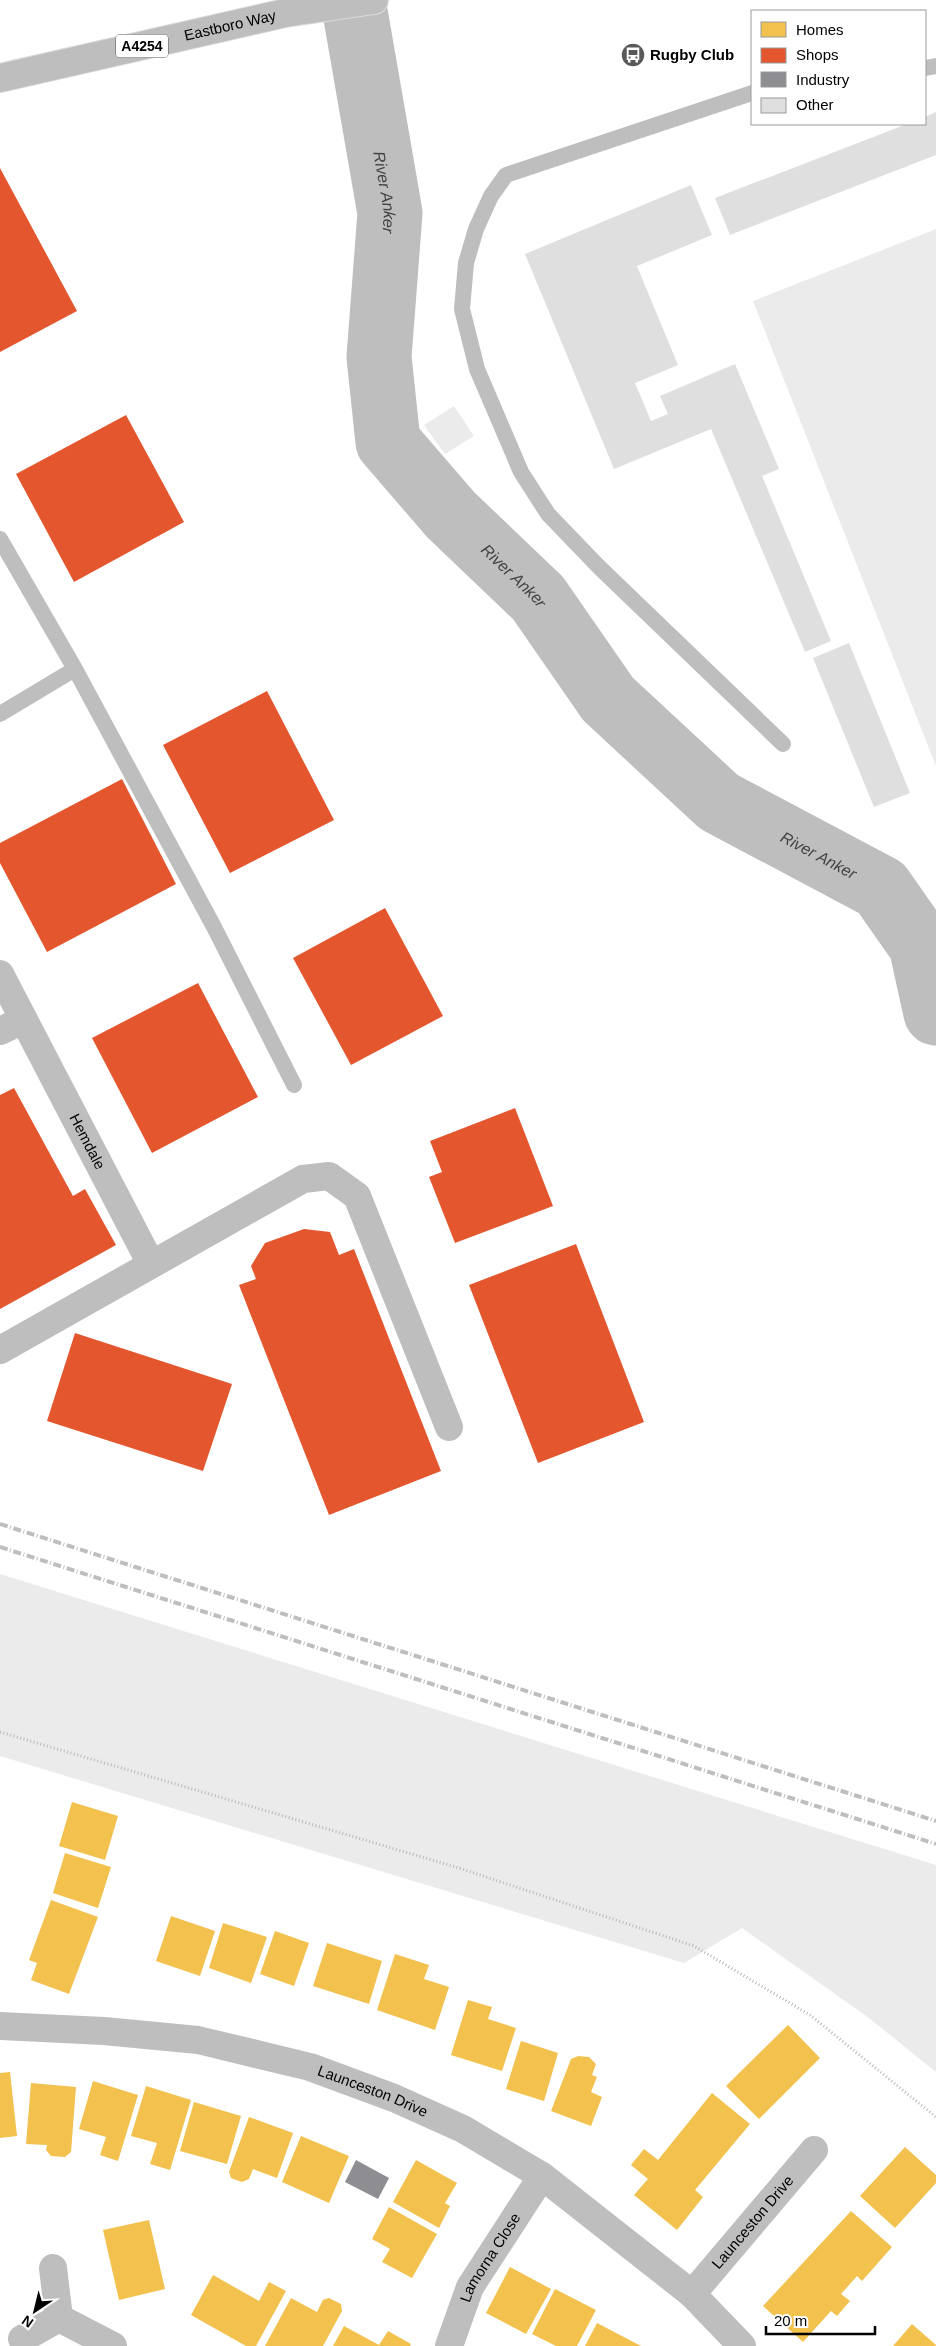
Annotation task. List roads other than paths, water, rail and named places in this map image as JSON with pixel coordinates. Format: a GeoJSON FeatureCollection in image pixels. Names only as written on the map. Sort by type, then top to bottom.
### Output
{"type":"FeatureCollection","features":[{"type":"Feature","properties":{"kind":"street","name":"Eastboro Way"},"geometry":{"type":"LineString","coordinates":[[0,78],[284,14],[374,0]]}},
{"type":"Feature","properties":{"kind":"street","name":"Hemdale"},"geometry":{"type":"LineString","coordinates":[[0,974],[12,1026],[151,1264]]}},
{"type":"Feature","properties":{"kind":"street"},"geometry":{"type":"LineString","coordinates":[[0,1350],[303,1179],[329,1176],[357,1196],[449,1427]]}},
{"type":"Feature","properties":{"kind":"street","name":"Launceston Drive"},"geometry":{"type":"LineString","coordinates":[[0,2026],[104,2031],[198,2040],[310,2067],[394,2098],[463,2129],[542,2176],[692,2294],[742,2346]]}},
{"type":"Feature","properties":{"kind":"street","name":"Launceston Drive"},"geometry":{"type":"LineString","coordinates":[[692,2294],[814,2150]]}},
{"type":"Feature","properties":{"kind":"street","name":"Lamorna Close"},"geometry":{"type":"LineString","coordinates":[[449,2346],[470,2287],[542,2176]]}},
{"type":"Feature","properties":{"kind":"street"},"geometry":{"type":"LineString","coordinates":[[53,2268],[59,2318]]}},
{"type":"Feature","properties":{"kind":"street"},"geometry":{"type":"LineString","coordinates":[[22,2338],[59,2318]]}},
{"type":"Feature","properties":{"kind":"street"},"geometry":{"type":"LineString","coordinates":[[59,2318],[113,2346]]}},
{"type":"Feature","properties":{"kind":"lane"},"geometry":{"type":"LineString","coordinates":[[751,93],[506,175],[491,196],[476,229],[466,263],[462,309],[477,369],[522,472],[548,514],[783,744]]}},
{"type":"Feature","properties":{"kind":"lane"},"geometry":{"type":"LineString","coordinates":[[0,538],[75,669],[214,927],[294,1085]]}},
{"type":"Feature","properties":{"kind":"lane"},"geometry":{"type":"LineString","coordinates":[[0,714],[75,669]]}},
{"type":"Feature","properties":{"kind":"waterway","name":"River Anker"},"geometry":{"type":"LineString","coordinates":[[353,0],[390,213],[379,357],[388,442],[451,515],[538,598],[608,699],[719,802],[881,888],[921,945],[936,1013]]}},
{"type":"Feature","properties":{"kind":"railway"},"geometry":{"type":"LineString","coordinates":[[0,1524],[936,1821]]}},
{"type":"Feature","properties":{"kind":"railway"},"geometry":{"type":"LineString","coordinates":[[0,1547],[936,1844]]}},
{"type":"Feature","properties":{"kind":"place","name":"Rugby Club"},"geometry":{"type":"Point","coordinates":[633,55]}}]}
